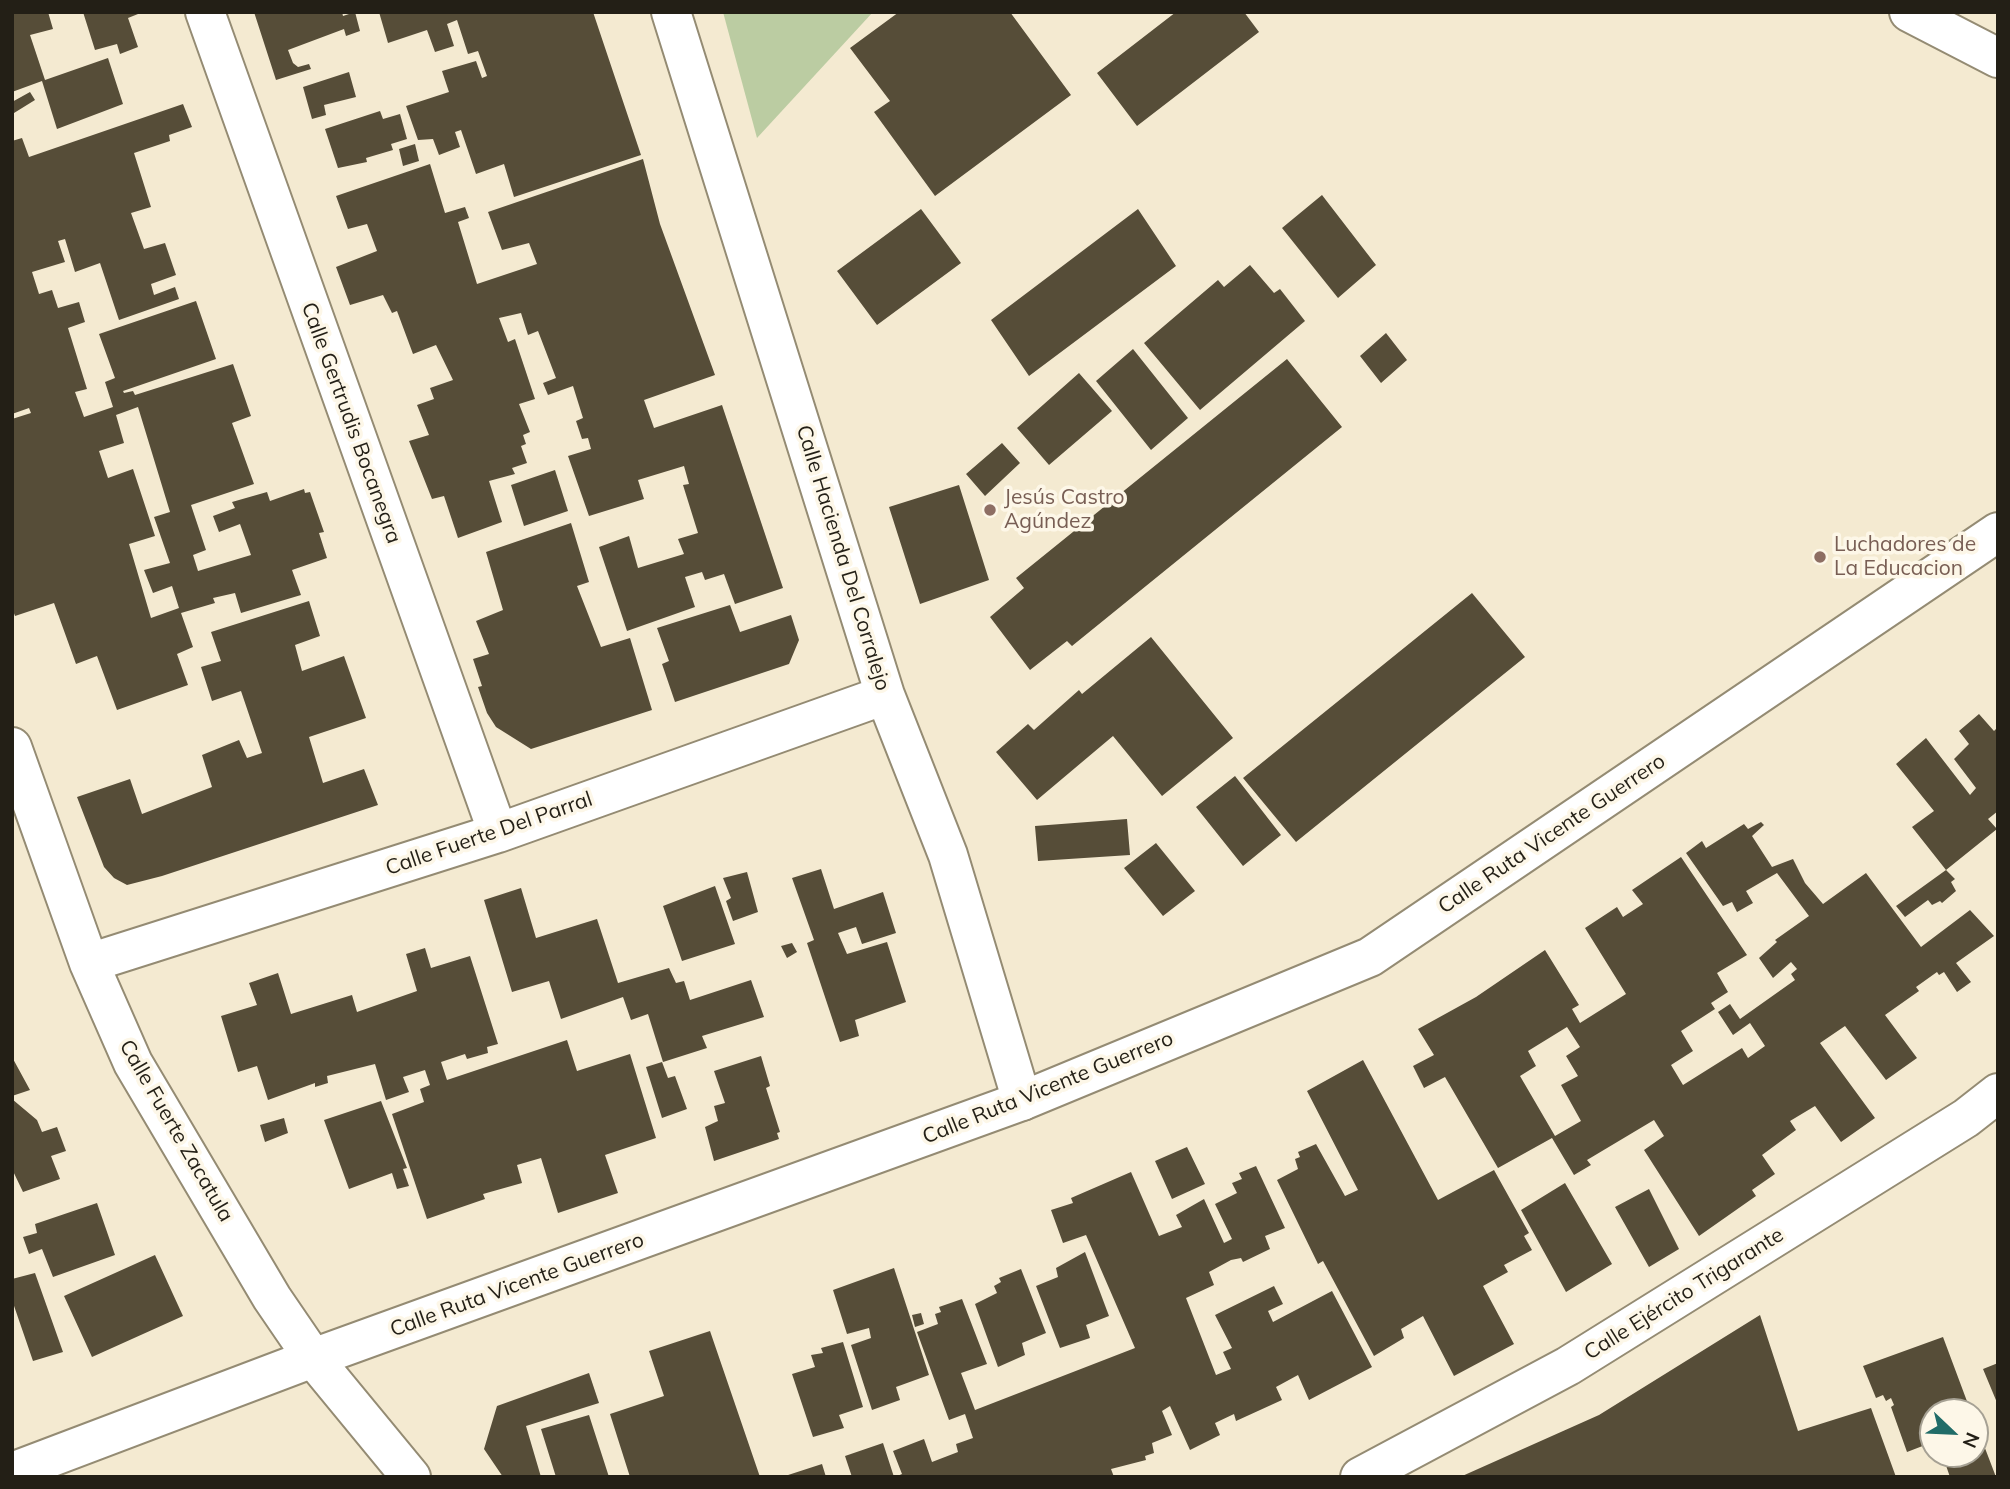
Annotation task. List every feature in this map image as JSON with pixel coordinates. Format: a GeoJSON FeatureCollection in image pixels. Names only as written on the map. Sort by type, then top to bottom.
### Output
{"type":"FeatureCollection","features":[{"type":"Feature","properties":{"kind":"street","name":"Calle Gertrudis Bocanegra"},"geometry":{"type":"LineString","coordinates":[[205,12],[498,833]]}},
{"type":"Feature","properties":{"kind":"street","name":"Calle Hacienda Del Corralejo"},"geometry":{"type":"LineString","coordinates":[[671,12],[885,695],[948,856],[1022,1101]]}},
{"type":"Feature","properties":{"kind":"street"},"geometry":{"type":"LineString","coordinates":[[1909,12],[1998,58]]}},
{"type":"Feature","properties":{"kind":"street","name":"Calle Ruta Vicente Guerrero"},"geometry":{"type":"LineString","coordinates":[[12,1472],[313,1358],[1022,1101],[1370,957],[1998,532]]}},
{"type":"Feature","properties":{"kind":"street","name":"Calle Fuerte Del Parral"},"geometry":{"type":"LineString","coordinates":[[89,963],[498,833],[885,695]]}},
{"type":"Feature","properties":{"kind":"street","name":"Calle Fuerte Zacatula"},"geometry":{"type":"LineString","coordinates":[[12,747],[89,963],[133,1063],[272,1298],[313,1358],[411,1477]]}},
{"type":"Feature","properties":{"kind":"street","name":"Calle Ejército Trigarante"},"geometry":{"type":"LineString","coordinates":[[1360,1477],[1568,1366],[1966,1118],[1998,1093]]}},
{"type":"Feature","properties":{"kind":"green space"},"geometry":{"type":"Polygon","coordinates":[[[723,12],[873,12],[757,138],[723,12]]]}},
{"type":"Feature","properties":{"kind":"building"},"geometry":{"type":"Polygon","coordinates":[[[12,12],[48,12],[53,29],[30,35],[45,80],[108,58],[123,104],[57,129],[42,81],[12,92],[12,12]]]}},
{"type":"Feature","properties":{"kind":"building"},"geometry":{"type":"Polygon","coordinates":[[[83,12],[143,12],[128,18],[138,47],[120,54],[117,44],[95,50],[83,12]]]}},
{"type":"Feature","properties":{"kind":"building"},"geometry":{"type":"Polygon","coordinates":[[[254,12],[342,12],[343,16],[355,12],[360,31],[346,36],[344,29],[288,50],[293,63],[298,67],[309,64],[311,69],[276,80],[254,12]]]}},
{"type":"Feature","properties":{"kind":"building"},"geometry":{"type":"Polygon","coordinates":[[[379,12],[593,12],[641,155],[514,197],[504,164],[476,174],[461,130],[455,132],[460,147],[439,155],[433,139],[418,140],[406,106],[449,92],[442,71],[476,61],[482,78],[487,76],[478,51],[468,54],[457,20],[447,24],[454,46],[435,52],[427,30],[388,43],[379,12]]]}},
{"type":"Feature","properties":{"kind":"building"},"geometry":{"type":"Polygon","coordinates":[[[899,12],[1010,12],[1071,95],[935,196],[874,112],[890,101],[850,48],[899,12]]]}},
{"type":"Feature","properties":{"kind":"building"},"geometry":{"type":"Polygon","coordinates":[[[1176,12],[1244,12],[1259,32],[1137,126],[1097,73],[1176,12]]]}},
{"type":"Feature","properties":{"kind":"building"},"geometry":{"type":"Polygon","coordinates":[[[349,72],[356,97],[324,105],[326,115],[312,119],[303,87],[349,72]]]}},
{"type":"Feature","properties":{"kind":"building"},"geometry":{"type":"Polygon","coordinates":[[[30,92],[35,100],[14,113],[12,102],[30,92]]]}},
{"type":"Feature","properties":{"kind":"building"},"geometry":{"type":"Polygon","coordinates":[[[183,104],[192,127],[169,135],[170,141],[134,153],[151,207],[131,213],[144,249],[165,243],[176,275],[151,284],[154,295],[175,287],[179,299],[119,320],[100,263],[75,272],[65,239],[58,241],[65,262],[32,272],[39,294],[52,290],[58,308],[79,302],[85,322],[68,328],[87,389],[75,392],[84,417],[113,407],[105,382],[115,378],[99,334],[196,301],[216,359],[123,391],[124,393],[133,391],[135,395],[233,364],[251,416],[232,423],[254,484],[191,505],[206,550],[193,555],[198,571],[251,555],[240,524],[219,532],[213,516],[235,508],[232,502],[267,492],[270,501],[304,489],[305,493],[310,492],[324,532],[319,533],[327,558],[292,570],[301,595],[241,613],[235,593],[213,598],[215,603],[181,613],[193,647],[177,654],[188,685],[117,710],[97,656],[76,664],[54,603],[15,616],[12,608],[12,419],[31,413],[29,408],[12,414],[12,141],[22,138],[29,157],[183,104]],[[138,407],[116,415],[124,443],[99,451],[108,478],[133,469],[155,536],[129,544],[151,618],[179,608],[172,586],[153,593],[144,570],[170,563],[154,517],[170,512],[138,407]]]}},
{"type":"Feature","properties":{"kind":"building"},"geometry":{"type":"Polygon","coordinates":[[[380,111],[383,119],[400,114],[407,139],[391,144],[393,150],[366,158],[367,162],[338,168],[325,129],[380,111]]]}},
{"type":"Feature","properties":{"kind":"building"},"geometry":{"type":"Polygon","coordinates":[[[415,144],[419,161],[403,166],[399,149],[415,144]]]}},
{"type":"Feature","properties":{"kind":"building"},"geometry":{"type":"Polygon","coordinates":[[[643,159],[660,224],[715,375],[644,400],[654,428],[722,405],[783,588],[735,604],[724,574],[705,580],[702,572],[685,577],[695,607],[627,631],[599,547],[629,536],[638,568],[684,554],[678,539],[698,533],[683,485],[689,484],[684,466],[638,480],[644,499],[589,516],[568,456],[591,449],[588,438],[582,439],[576,421],[583,418],[573,386],[548,395],[543,383],[556,378],[538,331],[528,335],[521,313],[499,318],[508,342],[515,339],[535,399],[519,404],[530,432],[523,435],[526,444],[521,446],[527,463],[512,468],[515,474],[489,481],[502,522],[458,538],[444,496],[432,499],[409,441],[429,435],[417,405],[434,399],[430,388],[453,380],[436,345],[413,354],[397,311],[392,313],[383,295],[350,305],[336,267],[377,251],[367,224],[348,229],[336,196],[430,164],[445,213],[465,207],[469,218],[458,222],[477,284],[537,264],[529,243],[502,250],[488,212],[643,159]]]}},
{"type":"Feature","properties":{"kind":"building"},"geometry":{"type":"Polygon","coordinates":[[[1322,195],[1376,265],[1338,298],[1282,228],[1322,195]]]}},
{"type":"Feature","properties":{"kind":"building"},"geometry":{"type":"Polygon","coordinates":[[[921,209],[961,263],[877,325],[837,271],[921,209]]]}},
{"type":"Feature","properties":{"kind":"building"},"geometry":{"type":"Polygon","coordinates":[[[1138,209],[1176,266],[1029,376],[991,320],[1138,209]]]}},
{"type":"Feature","properties":{"kind":"building"},"geometry":{"type":"Polygon","coordinates":[[[1250,265],[1274,293],[1280,289],[1305,321],[1200,410],[1144,343],[1218,280],[1224,287],[1250,265]]]}},
{"type":"Feature","properties":{"kind":"building"},"geometry":{"type":"Polygon","coordinates":[[[1386,333],[1407,360],[1381,383],[1360,356],[1386,333]]]}},
{"type":"Feature","properties":{"kind":"building"},"geometry":{"type":"Polygon","coordinates":[[[1133,349],[1188,418],[1151,450],[1096,381],[1133,349]]]}},
{"type":"Feature","properties":{"kind":"building"},"geometry":{"type":"Polygon","coordinates":[[[1287,359],[1342,427],[1072,646],[1067,641],[1030,670],[990,617],[1024,588],[1016,578],[1287,359]]]}},
{"type":"Feature","properties":{"kind":"building"},"geometry":{"type":"Polygon","coordinates":[[[1079,373],[1112,411],[1049,465],[1017,428],[1079,373]]]}},
{"type":"Feature","properties":{"kind":"building"},"geometry":{"type":"Polygon","coordinates":[[[1002,443],[1020,463],[985,496],[966,474],[1002,443]]]}},
{"type":"Feature","properties":{"kind":"building"},"geometry":{"type":"Polygon","coordinates":[[[555,470],[568,511],[524,526],[511,485],[555,470]]]}},
{"type":"Feature","properties":{"kind":"building"},"geometry":{"type":"Polygon","coordinates":[[[959,485],[989,580],[920,604],[889,507],[959,485]]]}},
{"type":"Feature","properties":{"kind":"building"},"geometry":{"type":"Polygon","coordinates":[[[571,523],[589,582],[577,586],[601,647],[630,638],[652,710],[531,749],[496,727],[487,713],[478,687],[482,686],[473,659],[489,654],[476,621],[503,610],[486,552],[571,523]]]}},
{"type":"Feature","properties":{"kind":"building"},"geometry":{"type":"Polygon","coordinates":[[[1472,593],[1525,657],[1296,842],[1243,778],[1472,593]]]}},
{"type":"Feature","properties":{"kind":"building"},"geometry":{"type":"Polygon","coordinates":[[[309,601],[320,636],[295,645],[302,671],[344,656],[366,718],[309,737],[323,783],[364,769],[378,805],[162,876],[127,885],[114,878],[104,867],[77,797],[130,779],[142,814],[212,787],[202,755],[239,740],[247,758],[262,753],[241,691],[212,701],[201,667],[221,661],[211,632],[309,601]]]}},
{"type":"Feature","properties":{"kind":"building"},"geometry":{"type":"Polygon","coordinates":[[[730,605],[740,632],[791,615],[799,640],[789,664],[675,702],[662,664],[669,661],[657,628],[730,605]]]}},
{"type":"Feature","properties":{"kind":"building"},"geometry":{"type":"Polygon","coordinates":[[[1151,637],[1233,738],[1162,796],[1113,736],[1037,800],[996,752],[1028,724],[1034,730],[1079,690],[1082,694],[1151,637]]]}},
{"type":"Feature","properties":{"kind":"building"},"geometry":{"type":"Polygon","coordinates":[[[1979,714],[1994,731],[1998,727],[1998,811],[1988,819],[1997,829],[1946,870],[1912,827],[1934,811],[1896,764],[1926,738],[1970,795],[1976,788],[1954,759],[1969,744],[1959,731],[1979,714]]]}},
{"type":"Feature","properties":{"kind":"building"},"geometry":{"type":"Polygon","coordinates":[[[1235,776],[1281,835],[1243,866],[1196,807],[1235,776]]]}},
{"type":"Feature","properties":{"kind":"building"},"geometry":{"type":"Polygon","coordinates":[[[1127,819],[1130,855],[1038,861],[1035,826],[1127,819]]]}},
{"type":"Feature","properties":{"kind":"building"},"geometry":{"type":"Polygon","coordinates":[[[1761,822],[1764,825],[1752,836],[1772,867],[1793,859],[1805,883],[1823,904],[1866,873],[1921,947],[1970,910],[1994,936],[1956,963],[1971,982],[1957,992],[1944,972],[1939,975],[1937,972],[1916,987],[1919,991],[1885,1015],[1917,1058],[1886,1080],[1845,1026],[1820,1043],[1875,1118],[1841,1142],[1815,1106],[1790,1121],[1796,1130],[1762,1155],[1775,1174],[1752,1190],[1756,1196],[1699,1236],[1644,1150],[1664,1136],[1654,1120],[1587,1160],[1591,1165],[1574,1175],[1552,1138],[1498,1168],[1445,1077],[1424,1088],[1413,1066],[1434,1055],[1418,1029],[1476,997],[1545,950],[1579,1005],[1572,1009],[1580,1023],[1626,994],[1585,928],[1617,907],[1623,917],[1643,904],[1632,890],[1681,857],[1747,955],[1717,973],[1728,992],[1711,1003],[1715,1009],[1681,1031],[1693,1051],[1671,1065],[1683,1085],[1742,1048],[1748,1058],[1765,1046],[1750,1023],[1733,1035],[1718,1012],[1730,1004],[1740,1019],[1795,980],[1791,974],[1797,969],[1791,962],[1773,978],[1759,958],[1777,942],[1775,940],[1809,916],[1777,873],[1746,891],[1753,903],[1737,912],[1732,902],[1723,906],[1686,853],[1702,841],[1706,848],[1744,824],[1748,829],[1761,822]],[[1567,1027],[1528,1051],[1536,1066],[1520,1076],[1555,1136],[1581,1121],[1561,1085],[1578,1076],[1566,1056],[1580,1047],[1567,1027]]]}},
{"type":"Feature","properties":{"kind":"building"},"geometry":{"type":"Polygon","coordinates":[[[1156,843],[1195,891],[1163,916],[1124,868],[1156,843]]]}},
{"type":"Feature","properties":{"kind":"building"},"geometry":{"type":"Polygon","coordinates":[[[821,869],[834,909],[883,892],[896,933],[862,944],[856,927],[838,933],[847,954],[887,942],[906,1002],[855,1020],[859,1036],[840,1042],[807,943],[814,940],[792,878],[821,869]]]}},
{"type":"Feature","properties":{"kind":"building"},"geometry":{"type":"Polygon","coordinates":[[[1946,870],[1955,879],[1951,882],[1956,891],[1942,903],[1940,901],[1932,905],[1928,900],[1905,917],[1896,906],[1946,870]]]}},
{"type":"Feature","properties":{"kind":"building"},"geometry":{"type":"Polygon","coordinates":[[[747,872],[758,912],[733,921],[726,901],[731,898],[723,878],[747,872]]]}},
{"type":"Feature","properties":{"kind":"building"},"geometry":{"type":"Polygon","coordinates":[[[715,886],[735,944],[682,961],[663,906],[715,886]]]}},
{"type":"Feature","properties":{"kind":"building"},"geometry":{"type":"Polygon","coordinates":[[[521,888],[536,938],[597,919],[618,983],[669,968],[676,983],[684,981],[690,1000],[751,980],[764,1017],[702,1036],[707,1048],[663,1062],[648,1014],[631,1020],[623,997],[561,1019],[549,981],[512,992],[484,900],[521,888]]]}},
{"type":"Feature","properties":{"kind":"building"},"geometry":{"type":"Polygon","coordinates":[[[792,943],[797,952],[787,958],[781,946],[792,943]]]}},
{"type":"Feature","properties":{"kind":"building"},"geometry":{"type":"Polygon","coordinates":[[[425,948],[431,968],[470,956],[498,1044],[487,1047],[488,1053],[467,1059],[465,1054],[441,1062],[447,1080],[567,1040],[577,1071],[630,1054],[656,1138],[605,1155],[618,1193],[558,1213],[541,1158],[517,1165],[522,1183],[483,1194],[485,1199],[427,1219],[392,1114],[424,1102],[420,1089],[430,1085],[425,1070],[403,1077],[409,1092],[386,1100],[375,1064],[327,1076],[328,1083],[315,1087],[315,1083],[268,1100],[257,1066],[238,1072],[221,1016],[257,1005],[249,983],[278,973],[291,1014],[352,995],[357,1012],[417,991],[406,954],[425,948]]]}},
{"type":"Feature","properties":{"kind":"building"},"geometry":{"type":"Polygon","coordinates":[[[761,1056],[770,1086],[766,1088],[780,1132],[777,1133],[779,1139],[714,1161],[705,1127],[718,1121],[714,1106],[725,1103],[714,1071],[761,1056]]]}},
{"type":"Feature","properties":{"kind":"building"},"geometry":{"type":"Polygon","coordinates":[[[12,1057],[30,1090],[12,1096],[12,1057]]]}},
{"type":"Feature","properties":{"kind":"building"},"geometry":{"type":"Polygon","coordinates":[[[1363,1060],[1438,1200],[1494,1170],[1529,1233],[1524,1236],[1532,1250],[1504,1265],[1508,1272],[1483,1286],[1514,1344],[1454,1376],[1423,1316],[1401,1329],[1404,1338],[1374,1356],[1323,1261],[1318,1264],[1277,1180],[1298,1169],[1295,1159],[1300,1157],[1298,1152],[1316,1144],[1345,1196],[1358,1190],[1307,1091],[1363,1060]]]}},
{"type":"Feature","properties":{"kind":"building"},"geometry":{"type":"Polygon","coordinates":[[[662,1062],[668,1078],[675,1076],[687,1109],[662,1118],[646,1067],[662,1062]]]}},
{"type":"Feature","properties":{"kind":"building"},"geometry":{"type":"Polygon","coordinates":[[[12,1099],[37,1120],[42,1132],[57,1127],[66,1151],[51,1156],[60,1179],[23,1192],[12,1169],[12,1099]]]}},
{"type":"Feature","properties":{"kind":"building"},"geometry":{"type":"Polygon","coordinates":[[[381,1101],[407,1168],[403,1169],[409,1186],[397,1189],[392,1173],[349,1189],[324,1120],[381,1101]]]}},
{"type":"Feature","properties":{"kind":"building"},"geometry":{"type":"Polygon","coordinates":[[[284,1118],[288,1133],[265,1142],[260,1125],[284,1118]]]}},
{"type":"Feature","properties":{"kind":"building"},"geometry":{"type":"Polygon","coordinates":[[[1187,1147],[1205,1184],[1172,1199],[1155,1161],[1187,1147]]]}},
{"type":"Feature","properties":{"kind":"building"},"geometry":{"type":"Polygon","coordinates":[[[1256,1166],[1285,1228],[1265,1236],[1270,1249],[1243,1262],[1241,1258],[1231,1260],[1209,1272],[1214,1285],[1186,1298],[1216,1375],[1231,1369],[1223,1352],[1232,1348],[1215,1315],[1274,1286],[1283,1304],[1268,1311],[1273,1322],[1332,1291],[1372,1367],[1309,1400],[1298,1375],[1276,1387],[1282,1400],[1236,1421],[1234,1414],[1215,1423],[1220,1435],[1190,1450],[1170,1406],[1162,1411],[1172,1435],[1152,1443],[1154,1453],[1145,1456],[1146,1460],[1111,1469],[1114,1477],[895,1477],[902,1474],[893,1451],[924,1439],[932,1462],[958,1452],[956,1444],[973,1438],[965,1414],[949,1420],[917,1332],[938,1324],[935,1314],[941,1312],[939,1307],[962,1299],[987,1364],[961,1373],[975,1410],[1135,1348],[1086,1235],[1063,1243],[1051,1210],[1073,1203],[1071,1198],[1131,1172],[1159,1236],[1182,1227],[1176,1215],[1204,1199],[1224,1243],[1232,1239],[1215,1204],[1237,1193],[1232,1183],[1242,1179],[1239,1173],[1256,1166]]]}},
{"type":"Feature","properties":{"kind":"building"},"geometry":{"type":"Polygon","coordinates":[[[1565,1183],[1612,1264],[1566,1292],[1521,1210],[1565,1183]]]}},
{"type":"Feature","properties":{"kind":"building"},"geometry":{"type":"Polygon","coordinates":[[[1649,1189],[1679,1249],[1649,1267],[1615,1207],[1649,1189]]]}},
{"type":"Feature","properties":{"kind":"building"},"geometry":{"type":"Polygon","coordinates":[[[97,1203],[115,1255],[53,1277],[42,1249],[29,1254],[23,1237],[37,1233],[35,1224],[97,1203]]]}},
{"type":"Feature","properties":{"kind":"building"},"geometry":{"type":"Polygon","coordinates":[[[1085,1252],[1109,1316],[1086,1325],[1090,1338],[1060,1348],[1036,1286],[1058,1277],[1056,1268],[1085,1252]]]}},
{"type":"Feature","properties":{"kind":"building"},"geometry":{"type":"Polygon","coordinates":[[[155,1255],[183,1316],[92,1357],[64,1296],[155,1255]]]}},
{"type":"Feature","properties":{"kind":"building"},"geometry":{"type":"Polygon","coordinates":[[[894,1268],[929,1375],[896,1387],[900,1400],[872,1410],[851,1345],[871,1338],[869,1328],[847,1334],[833,1290],[894,1268]]]}},
{"type":"Feature","properties":{"kind":"building"},"geometry":{"type":"Polygon","coordinates":[[[1021,1269],[1046,1333],[1022,1343],[1025,1355],[998,1367],[975,1304],[997,1293],[994,1286],[1001,1282],[999,1278],[1021,1269]]]}},
{"type":"Feature","properties":{"kind":"building"},"geometry":{"type":"Polygon","coordinates":[[[35,1273],[63,1352],[33,1361],[12,1300],[12,1279],[35,1273]]]}},
{"type":"Feature","properties":{"kind":"building"},"geometry":{"type":"Polygon","coordinates":[[[921,1313],[924,1324],[915,1327],[912,1315],[921,1313]]]}},
{"type":"Feature","properties":{"kind":"building"},"geometry":{"type":"Polygon","coordinates":[[[1760,1315],[1798,1431],[1871,1408],[1896,1477],[1460,1477],[1599,1415],[1760,1315]]]}},
{"type":"Feature","properties":{"kind":"building"},"geometry":{"type":"Polygon","coordinates":[[[710,1331],[760,1477],[630,1477],[610,1414],[664,1396],[649,1351],[710,1331]]]}},
{"type":"Feature","properties":{"kind":"building"},"geometry":{"type":"Polygon","coordinates":[[[1943,1337],[1966,1398],[1919,1398],[1919,1447],[1907,1452],[1891,1407],[1894,1405],[1891,1398],[1886,1401],[1883,1395],[1876,1398],[1863,1366],[1943,1337]]]}},
{"type":"Feature","properties":{"kind":"building"},"geometry":{"type":"Polygon","coordinates":[[[843,1342],[863,1407],[839,1415],[844,1428],[813,1437],[792,1374],[815,1367],[811,1355],[823,1353],[821,1348],[843,1342]]]}},
{"type":"Feature","properties":{"kind":"building"},"geometry":{"type":"Polygon","coordinates":[[[1998,1363],[1998,1405],[1983,1369],[1998,1363]]]}},
{"type":"Feature","properties":{"kind":"building"},"geometry":{"type":"Polygon","coordinates":[[[589,1373],[599,1403],[526,1426],[541,1477],[503,1477],[484,1449],[497,1406],[589,1373]]]}},
{"type":"Feature","properties":{"kind":"building"},"geometry":{"type":"Polygon","coordinates":[[[589,1415],[609,1477],[556,1477],[541,1429],[589,1415]]]}},
{"type":"Feature","properties":{"kind":"building"},"geometry":{"type":"Polygon","coordinates":[[[883,1443],[894,1477],[852,1477],[845,1456],[883,1443]]]}},
{"type":"Feature","properties":{"kind":"building"},"geometry":{"type":"Polygon","coordinates":[[[1989,1459],[1996,1477],[1950,1477],[1947,1468],[1989,1468],[1989,1459]]]}},
{"type":"Feature","properties":{"kind":"building"},"geometry":{"type":"Polygon","coordinates":[[[822,1464],[826,1477],[785,1477],[785,1476],[822,1464]]]}},
{"type":"Feature","properties":{"kind":"place","name":"Jesús Castro Agúndez"},"geometry":{"type":"Point","coordinates":[990,510]}},
{"type":"Feature","properties":{"kind":"place","name":"Luchadores de La Educacion"},"geometry":{"type":"Point","coordinates":[1820,557]}}]}
